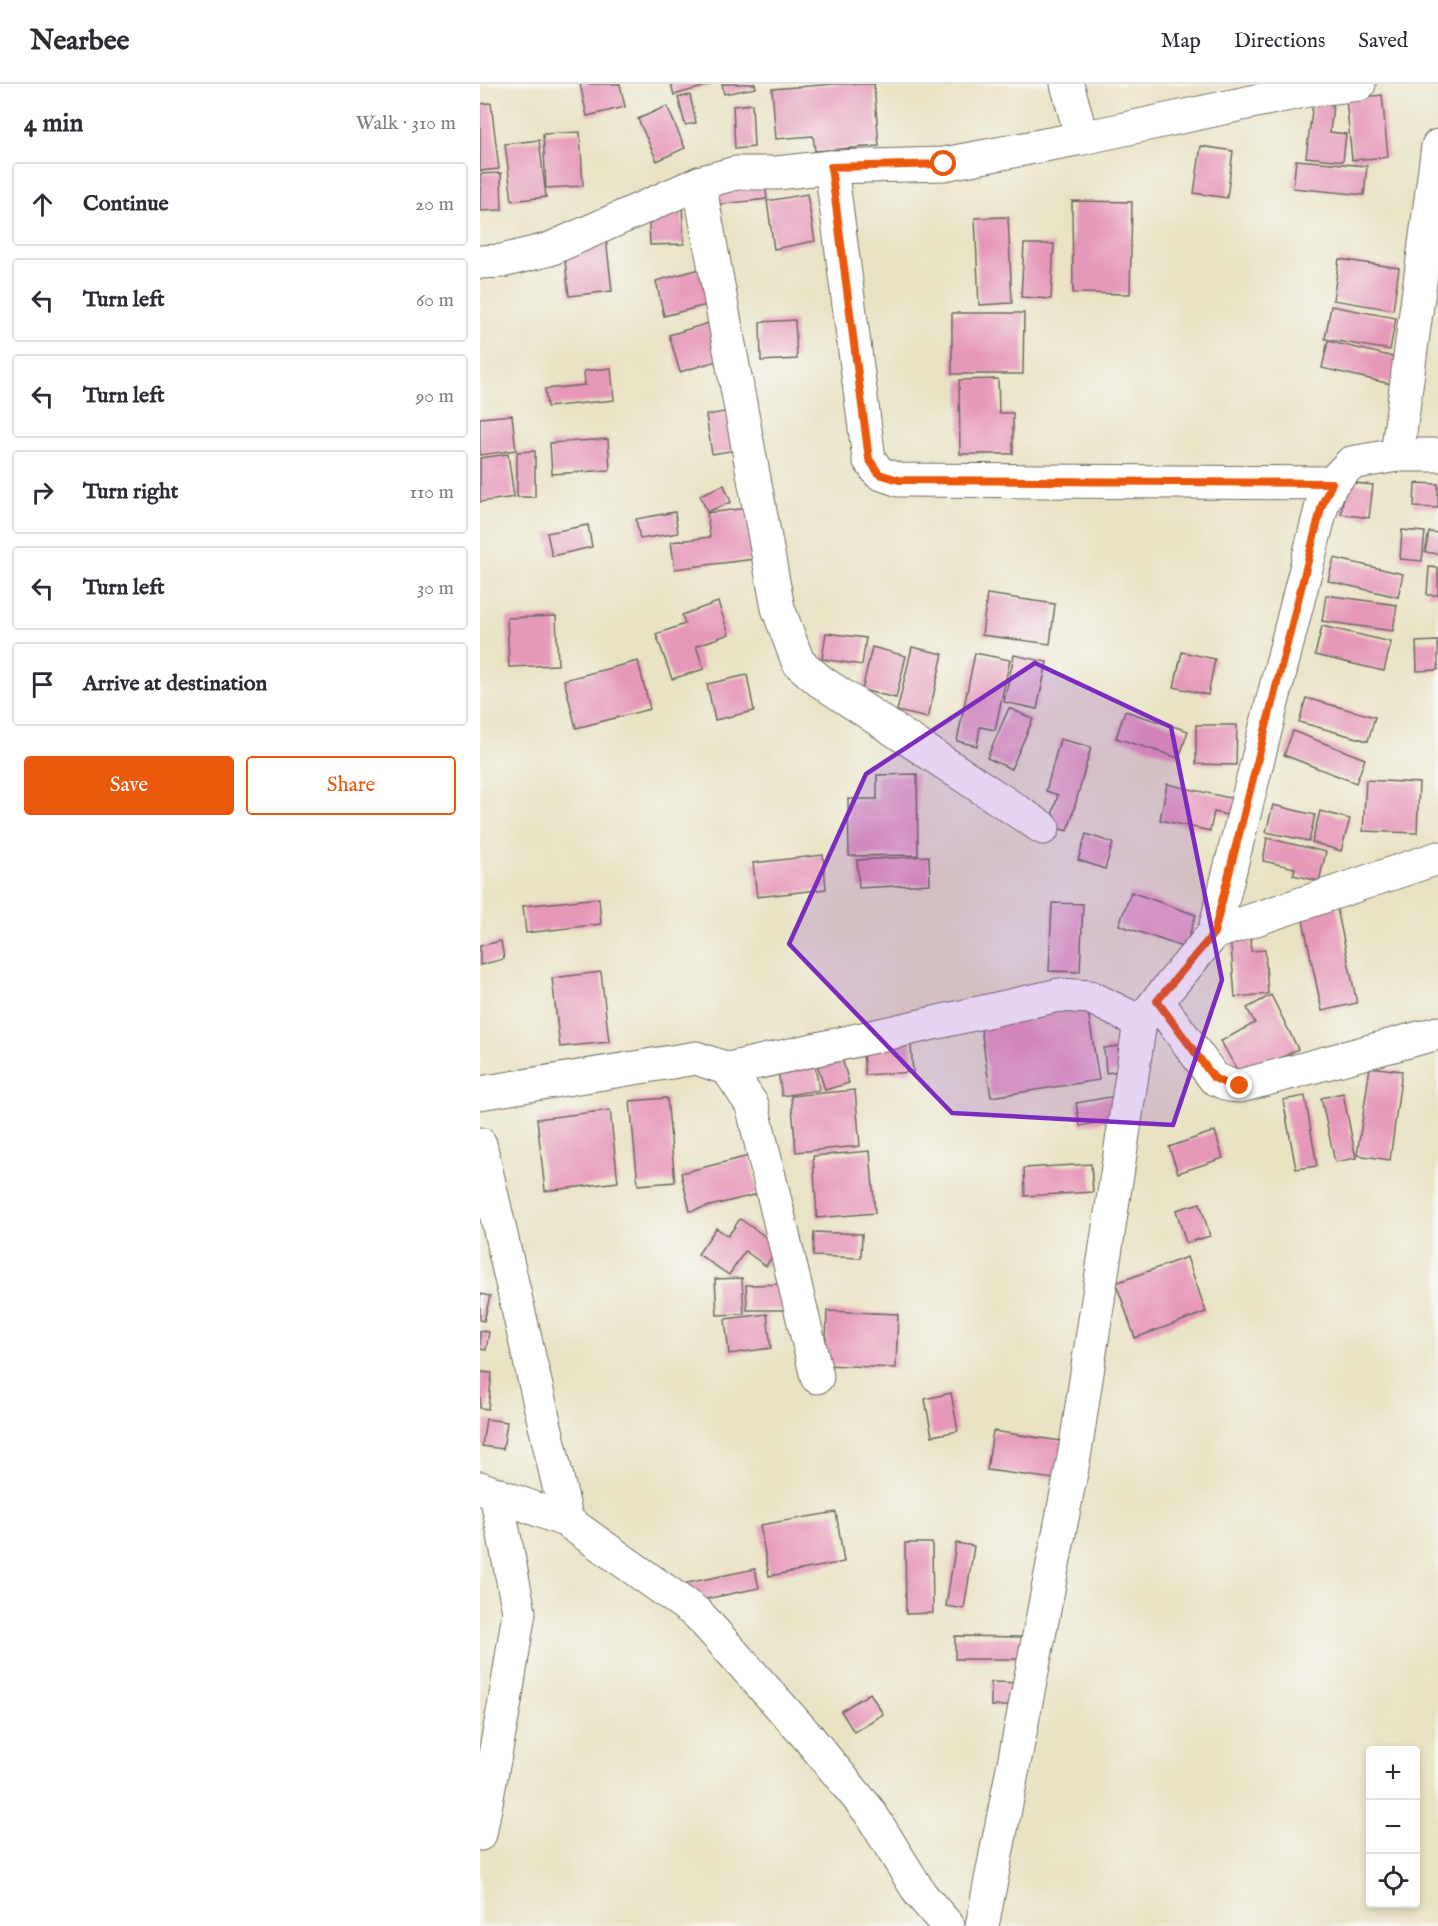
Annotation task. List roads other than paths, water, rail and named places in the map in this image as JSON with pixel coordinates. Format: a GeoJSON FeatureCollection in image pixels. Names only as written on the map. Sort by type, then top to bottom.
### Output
{"type":"FeatureCollection","features":[{"type":"Feature","properties":{"kind":"street"},"geometry":{"type":"LineString","coordinates":[[1067,84],[1082,138]]}},
{"type":"Feature","properties":{"kind":"street"},"geometry":{"type":"LineString","coordinates":[[480,262],[502,261],[550,249],[699,183],[736,173],[777,173],[831,167],[944,164],[1082,138],[1308,90],[1359,84]]}},
{"type":"Feature","properties":{"kind":"street"},"geometry":{"type":"LineString","coordinates":[[1397,455],[1438,146]]}},
{"type":"Feature","properties":{"kind":"street"},"geometry":{"type":"LineString","coordinates":[[831,167],[869,459],[879,474],[899,480],[1332,483]]}},
{"type":"Feature","properties":{"kind":"street"},"geometry":{"type":"LineString","coordinates":[[699,183],[778,608],[798,662],[820,681],[1043,828]]}},
{"type":"Feature","properties":{"kind":"street"},"geometry":{"type":"LineString","coordinates":[[982,1926],[1075,1452],[1149,1012],[1214,933],[1322,505],[1332,483],[1352,463],[1397,455],[1438,454]]}},
{"type":"Feature","properties":{"kind":"street"},"geometry":{"type":"LineString","coordinates":[[1214,933],[1438,858]]}},
{"type":"Feature","properties":{"kind":"street"},"geometry":{"type":"LineString","coordinates":[[480,1093],[696,1058],[729,1069],[1059,995],[1090,997],[1149,1012],[1214,1078],[1229,1085],[1240,1086],[1438,1033]]}},
{"type":"Feature","properties":{"kind":"street"},"geometry":{"type":"LineString","coordinates":[[729,1069],[752,1105],[817,1377]]}},
{"type":"Feature","properties":{"kind":"street"},"geometry":{"type":"LineString","coordinates":[[480,1144],[567,1521]]}},
{"type":"Feature","properties":{"kind":"street"},"geometry":{"type":"LineString","coordinates":[[488,1491],[567,1521],[698,1614],[808,1737],[869,1811],[921,1895],[948,1926]]}},
{"type":"Feature","properties":{"kind":"street"},"geometry":{"type":"LineString","coordinates":[[480,1834],[519,1612],[488,1491]]}}]}
